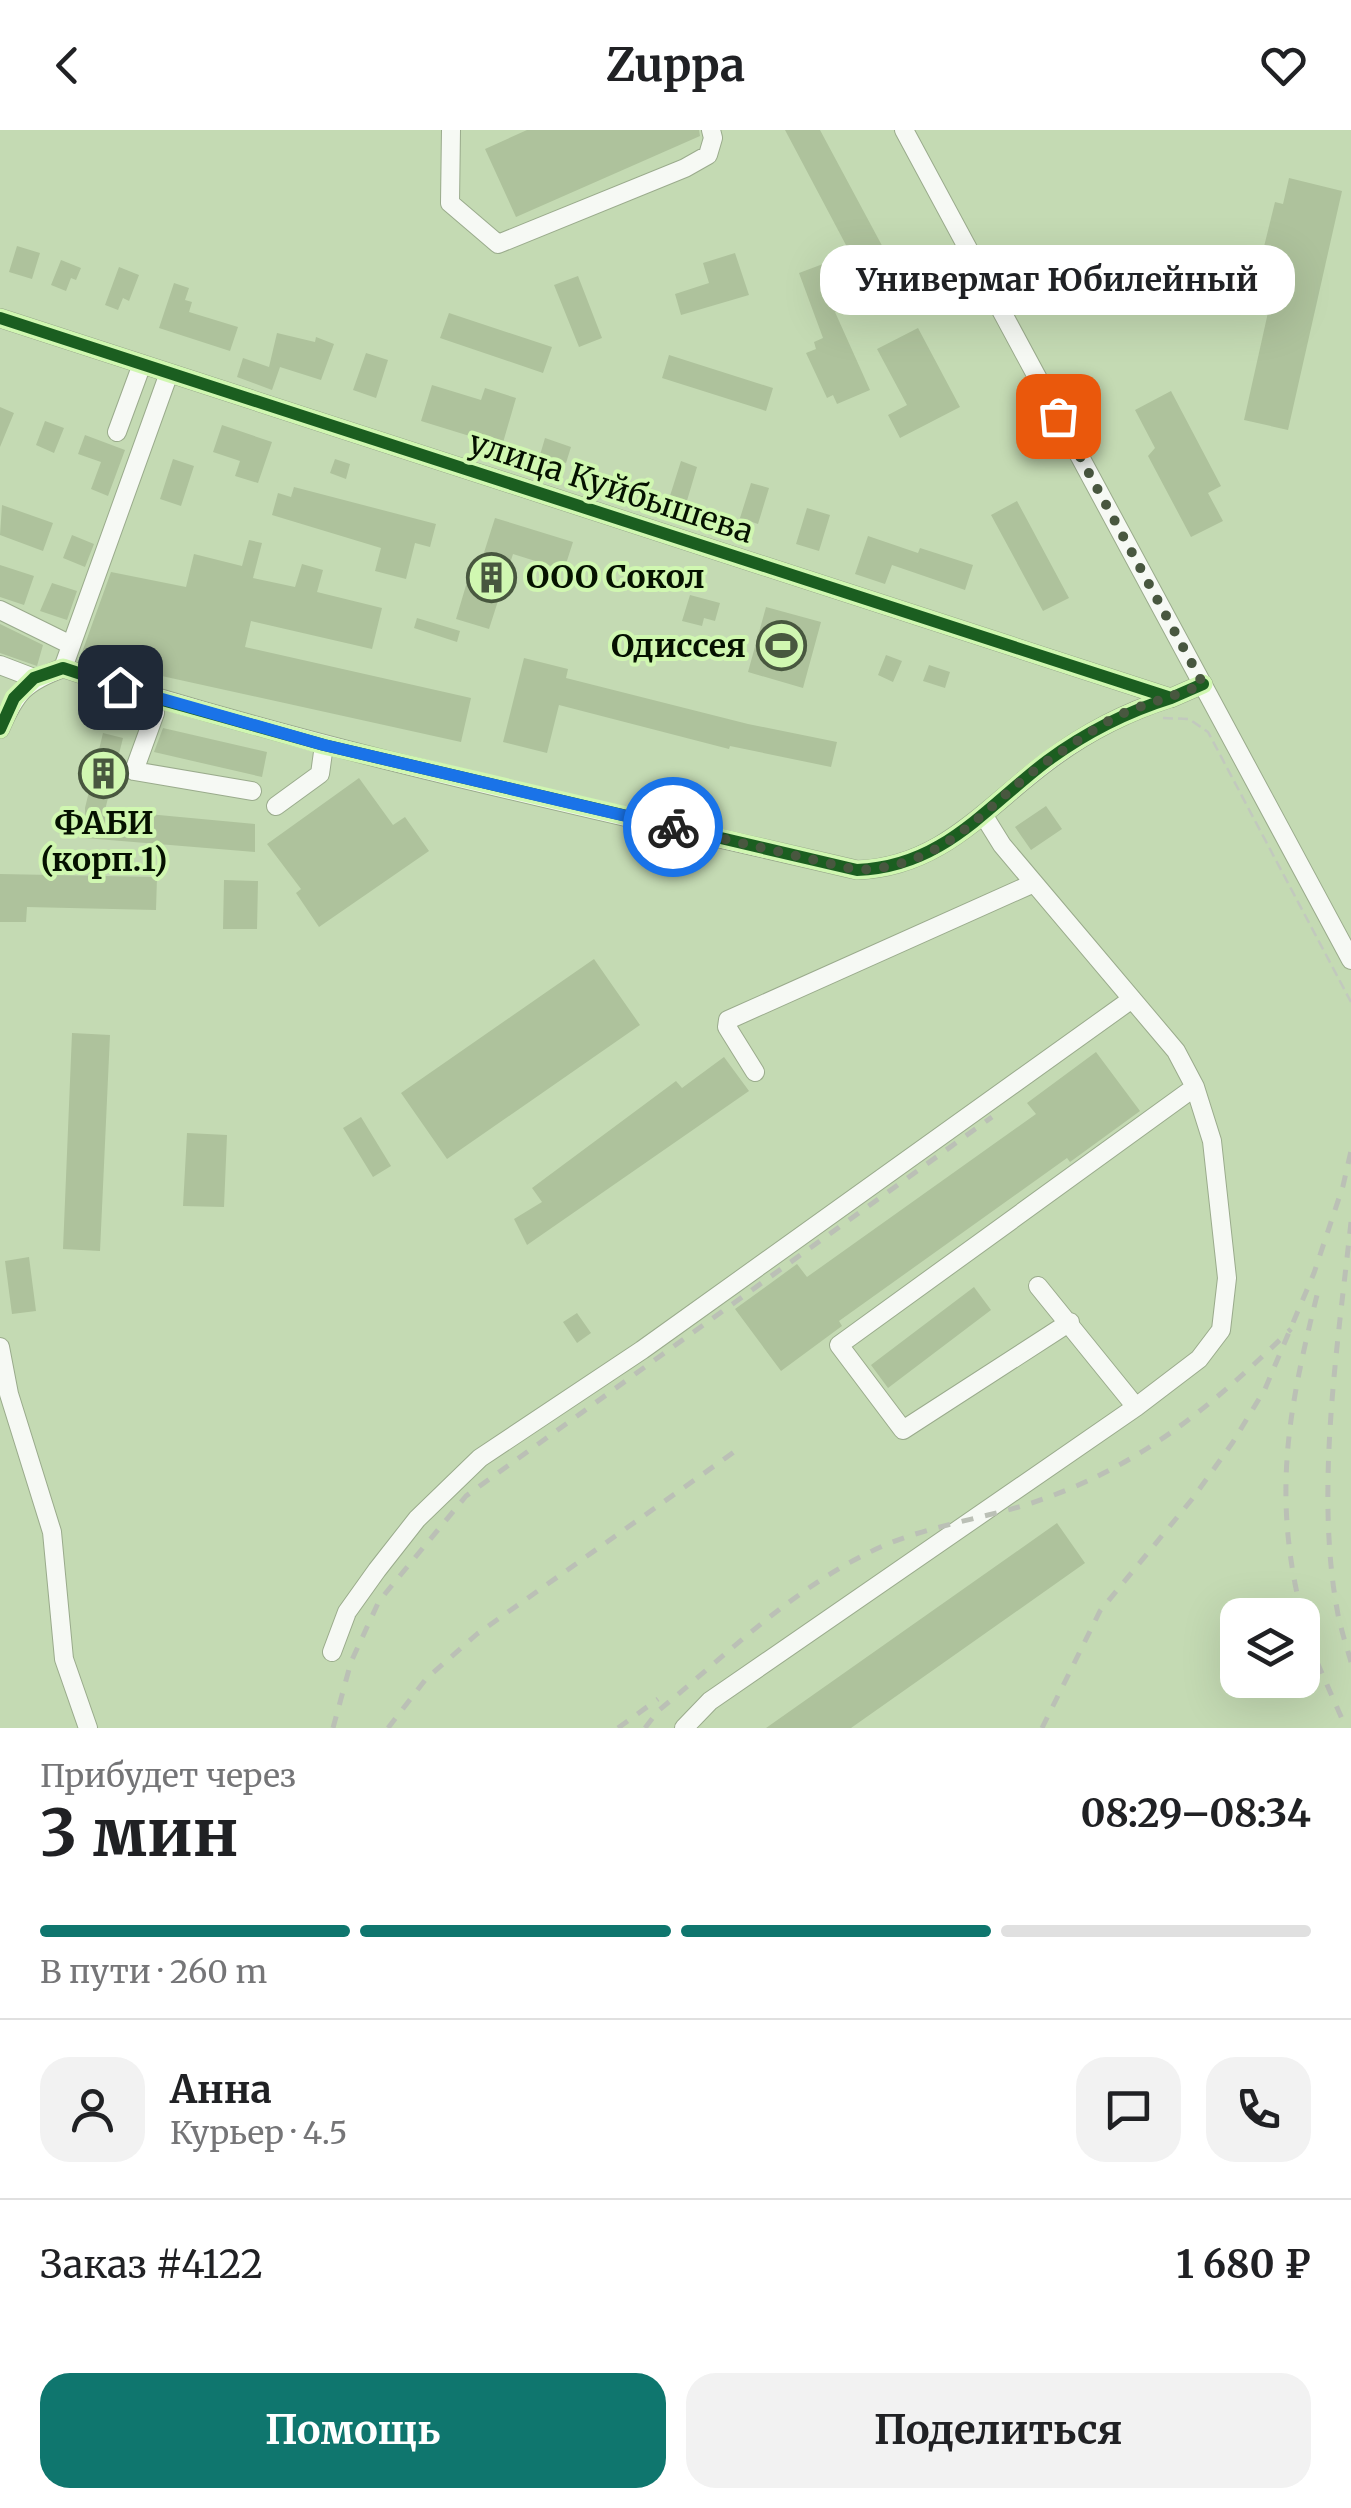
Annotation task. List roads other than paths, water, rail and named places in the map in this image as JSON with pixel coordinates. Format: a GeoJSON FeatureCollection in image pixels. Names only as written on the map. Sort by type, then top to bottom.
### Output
{"type":"FeatureCollection","features":[{"type":"Feature","properties":{"kind":"street"},"geometry":{"type":"LineString","coordinates":[[451,130],[450,203],[498,244],[685,168],[708,154],[711,130]]}},
{"type":"Feature","properties":{"kind":"street"},"geometry":{"type":"LineString","coordinates":[[904,130],[1351,960]]}},
{"type":"Feature","properties":{"kind":"street","name":"улица Куйбышева"},"geometry":{"type":"LineString","coordinates":[[0,318],[1171,698]]}},
{"type":"Feature","properties":{"kind":"street"},"geometry":{"type":"LineString","coordinates":[[117,432],[142,364]]}},
{"type":"Feature","properties":{"kind":"street"},"geometry":{"type":"LineString","coordinates":[[63,668],[170,373]]}},
{"type":"Feature","properties":{"kind":"street"},"geometry":{"type":"LineString","coordinates":[[0,610],[72,644]]}},
{"type":"Feature","properties":{"kind":"street"},"geometry":{"type":"LineString","coordinates":[[0,665],[34,678]]}},
{"type":"Feature","properties":{"kind":"street"},"geometry":{"type":"LineString","coordinates":[[0,729],[14,698],[34,678],[63,668],[324,745],[857,870],[885,869],[967,831],[1048,761],[1127,712],[1203,684]]}},
{"type":"Feature","properties":{"kind":"street"},"geometry":{"type":"LineString","coordinates":[[148,696],[155,713],[134,772],[252,790]]}},
{"type":"Feature","properties":{"kind":"street"},"geometry":{"type":"LineString","coordinates":[[276,806],[320,774],[324,745]]}},
{"type":"Feature","properties":{"kind":"street"},"geometry":{"type":"LineString","coordinates":[[684,1728],[710,1701],[1136,1407],[1199,1359],[1221,1330],[1227,1278],[1212,1140],[1195,1087],[1176,1052],[1002,846],[984,816]]}},
{"type":"Feature","properties":{"kind":"street"},"geometry":{"type":"LineString","coordinates":[[756,1072],[726,1027],[728,1020],[1034,883]]}},
{"type":"Feature","properties":{"kind":"street"},"geometry":{"type":"LineString","coordinates":[[332,1652],[347,1612],[377,1570],[417,1519],[480,1458],[642,1350],[1132,998]]}},
{"type":"Feature","properties":{"kind":"street"},"geometry":{"type":"LineString","coordinates":[[1070,1322],[904,1430],[839,1345],[1195,1087]]}},
{"type":"Feature","properties":{"kind":"street"},"geometry":{"type":"LineString","coordinates":[[1038,1286],[1136,1407]]}},
{"type":"Feature","properties":{"kind":"street"},"geometry":{"type":"LineString","coordinates":[[0,1348],[3,1375],[52,1532],[64,1659],[88,1728]]}},
{"type":"Feature","properties":{"kind":"railway"},"geometry":{"type":"LineString","coordinates":[[333,1728],[351,1662],[379,1601],[466,1496],[992,1117]]}},
{"type":"Feature","properties":{"kind":"railway"},"geometry":{"type":"LineString","coordinates":[[1042,1728],[1100,1611],[1193,1498],[1265,1389],[1314,1273],[1351,1151]]}},
{"type":"Feature","properties":{"kind":"railway"},"geometry":{"type":"LineString","coordinates":[[1351,1222],[1328,1466],[1331,1563],[1341,1629],[1351,1662]]}},
{"type":"Feature","properties":{"kind":"railway"},"geometry":{"type":"LineString","coordinates":[[1298,1598],[1288,1531],[1287,1454],[1298,1377],[1317,1295]]}},
{"type":"Feature","properties":{"kind":"railway"},"geometry":{"type":"LineString","coordinates":[[645,1728],[658,1711],[760,1625],[841,1567],[907,1537],[1022,1506],[1100,1475],[1168,1435],[1230,1386],[1291,1329]]}},
{"type":"Feature","properties":{"kind":"railway"},"geometry":{"type":"LineString","coordinates":[[388,1728],[426,1679],[477,1634],[734,1452]]}},
{"type":"Feature","properties":{"kind":"railway"},"geometry":{"type":"LineString","coordinates":[[1320,1669],[1346,1728]]}},
{"type":"Feature","properties":{"kind":"railway"},"geometry":{"type":"LineString","coordinates":[[618,1728],[658,1699]]}},
{"type":"Feature","properties":{"kind":"place","name":"Универмаг Юбилейный"},"geometry":{"type":"Point","coordinates":[1058,416]}},
{"type":"Feature","properties":{"kind":"place","name":"ООО Сокол"},"geometry":{"type":"Point","coordinates":[491,577]}},
{"type":"Feature","properties":{"kind":"place","name":"Одиссея"},"geometry":{"type":"Point","coordinates":[781,646]}},
{"type":"Feature","properties":{"kind":"place","name":"ФАБИ (корп.1)"},"geometry":{"type":"Point","coordinates":[104,773]}}]}
